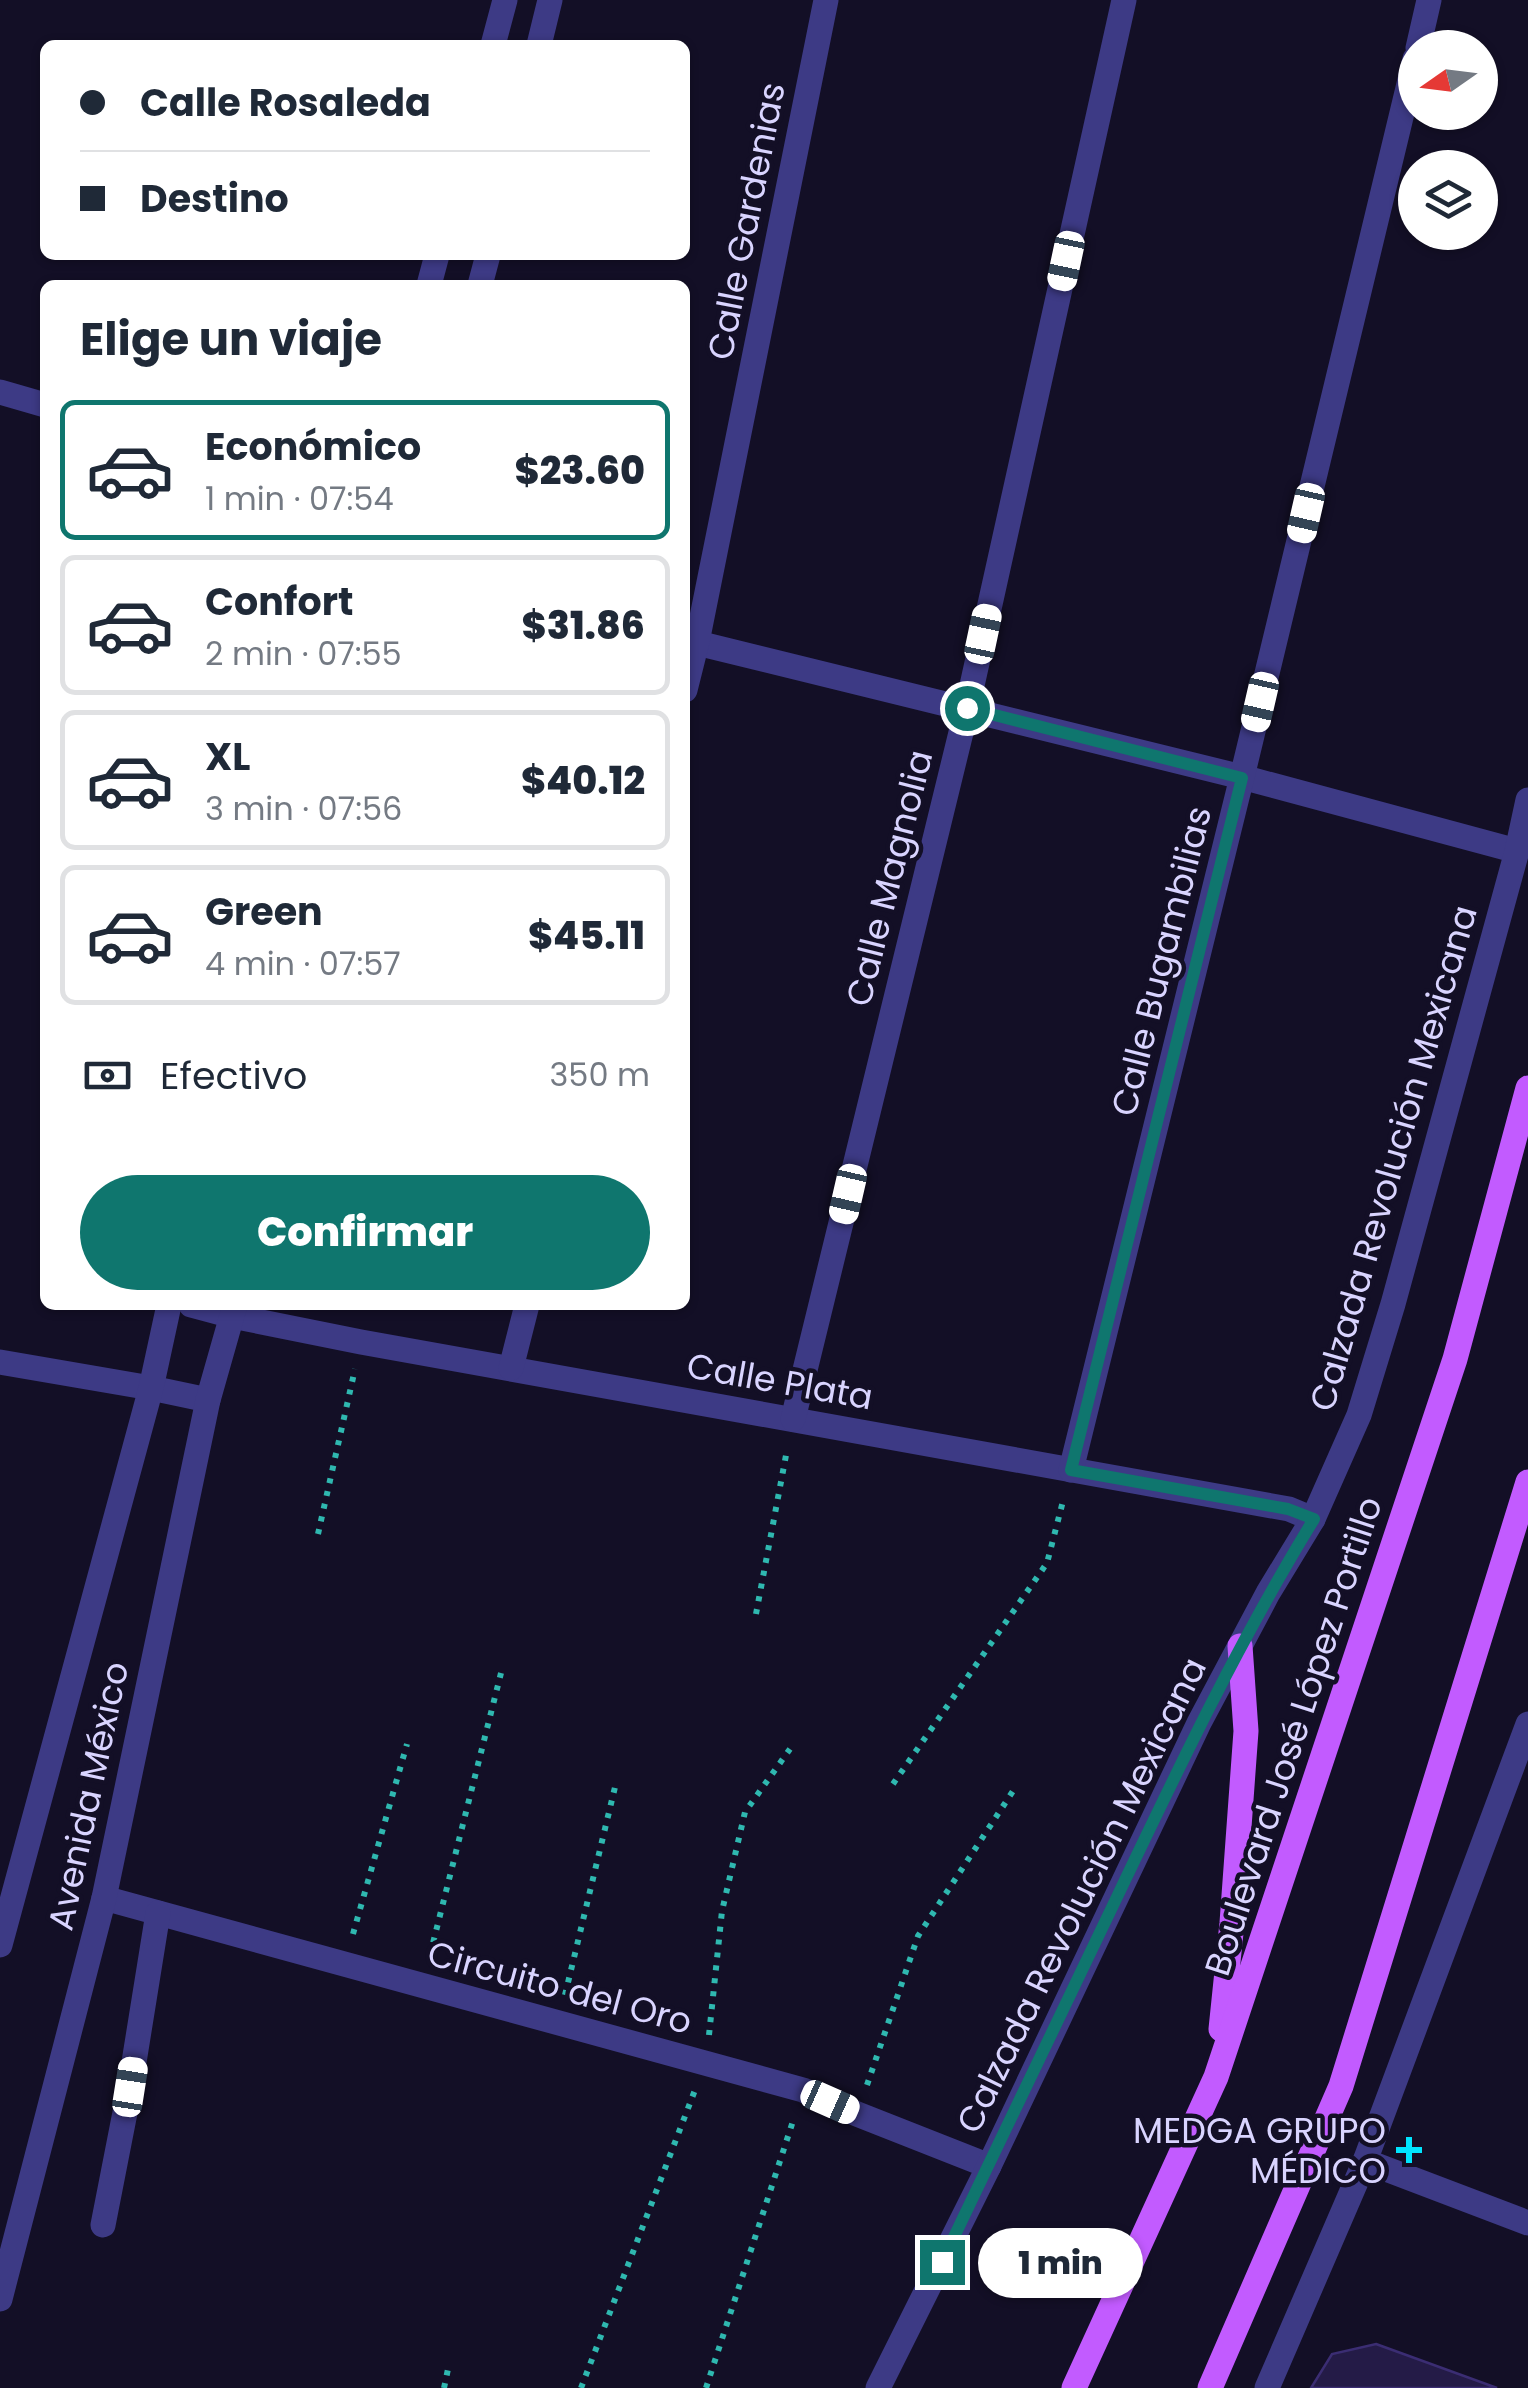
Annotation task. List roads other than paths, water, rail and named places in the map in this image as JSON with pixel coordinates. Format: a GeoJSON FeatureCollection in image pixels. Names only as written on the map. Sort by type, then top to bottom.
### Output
{"type":"FeatureCollection","features":[{"type":"Feature","properties":{"kind":"main road","name":"Boulevard José López Portillo"},"geometry":{"type":"LineString","coordinates":[[1074,2388],[1216,2078],[1455,1359],[1528,1088]]}},
{"type":"Feature","properties":{"kind":"main road"},"geometry":{"type":"LineString","coordinates":[[1210,2388],[1340,2086],[1528,1482]]}},
{"type":"Feature","properties":{"kind":"main road"},"geometry":{"type":"LineString","coordinates":[[1216,2078],[1246,1731],[1240,1646]]}},
{"type":"Feature","properties":{"kind":"street"},"geometry":{"type":"LineString","coordinates":[[494,40],[504,0]]}},
{"type":"Feature","properties":{"kind":"street"},"geometry":{"type":"LineString","coordinates":[[540,40],[550,0]]}},
{"type":"Feature","properties":{"kind":"street","name":"Calle Gardenias"},"geometry":{"type":"LineString","coordinates":[[691,641],[826,0]]}},
{"type":"Feature","properties":{"kind":"street","name":"Calle Magnolia"},"geometry":{"type":"LineString","coordinates":[[793,1419],[967,708],[1124,0]]}},
{"type":"Feature","properties":{"kind":"street"},"geometry":{"type":"LineString","coordinates":[[1422,30],[1429,0]]}},
{"type":"Feature","properties":{"kind":"street","name":"Calle Bugambilias"},"geometry":{"type":"LineString","coordinates":[[1071,1470],[1398,130]]}},
{"type":"Feature","properties":{"kind":"street"},"geometry":{"type":"LineString","coordinates":[[0,392],[40,404]]}},
{"type":"Feature","properties":{"kind":"street"},"geometry":{"type":"LineString","coordinates":[[691,641],[967,708],[1517,851]]}},
{"type":"Feature","properties":{"kind":"street","name":"Calzada Revolución Mexicana"},"geometry":{"type":"LineString","coordinates":[[878,2388],[989,2166],[1199,1723],[1268,1594],[1314,1519],[1359,1415],[1528,800]]}},
{"type":"Feature","properties":{"kind":"street","name":"Avenida México"},"geometry":{"type":"LineString","coordinates":[[0,1945],[151,1388],[168,1310]]}},
{"type":"Feature","properties":{"kind":"street","name":"Calle Plata"},"geometry":{"type":"LineString","coordinates":[[233,1310],[361,1342],[1288,1509],[1314,1519]]}},
{"type":"Feature","properties":{"kind":"street","name":"Avenida México"},"geometry":{"type":"LineString","coordinates":[[0,2299],[104,1898],[208,1400],[233,1310]]}},
{"type":"Feature","properties":{"kind":"street"},"geometry":{"type":"LineString","coordinates":[[511,1368],[526,1310]]}},
{"type":"Feature","properties":{"kind":"street"},"geometry":{"type":"LineString","coordinates":[[0,1362],[208,1400]]}},
{"type":"Feature","properties":{"kind":"street"},"geometry":{"type":"LineString","coordinates":[[1267,2388],[1365,2161],[1528,1724]]}},
{"type":"Feature","properties":{"kind":"street","name":"Circuito del Oro"},"geometry":{"type":"LineString","coordinates":[[104,1898],[803,2090],[989,2166]]}},
{"type":"Feature","properties":{"kind":"street"},"geometry":{"type":"LineString","coordinates":[[103,2225],[158,1913]]}},
{"type":"Feature","properties":{"kind":"street"},"geometry":{"type":"LineString","coordinates":[[1365,2161],[1528,2223]]}},
{"type":"Feature","properties":{"kind":"place","name":"MEDGA GRUPO MÉDICO"},"geometry":{"type":"Point","coordinates":[1409,2150]}}]}
